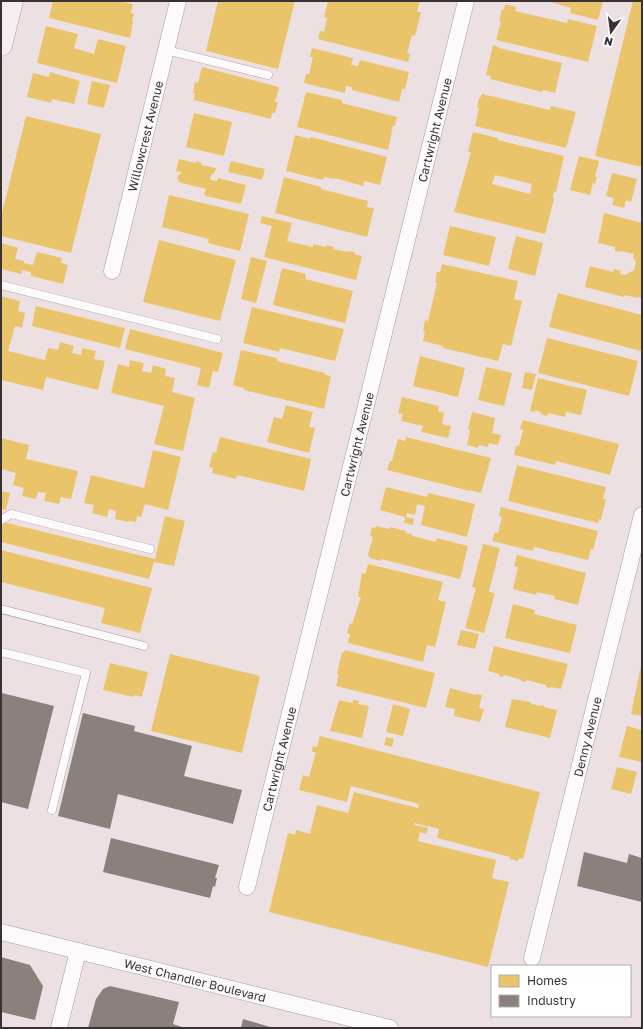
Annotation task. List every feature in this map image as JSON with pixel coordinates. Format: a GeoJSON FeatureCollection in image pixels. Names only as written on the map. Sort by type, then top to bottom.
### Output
{"type":"FeatureCollection","features":[{"type":"Feature","properties":{"kind":"main road"},"geometry":{"type":"LineString","coordinates":[[1,45],[12,1]]}},
{"type":"Feature","properties":{"kind":"street","name":"Willowcrest Avenue"},"geometry":{"type":"LineString","coordinates":[[112,271],[178,1]]}},
{"type":"Feature","properties":{"kind":"street","name":"Cartwright Avenue"},"geometry":{"type":"LineString","coordinates":[[247,887],[466,1]]}},
{"type":"Feature","properties":{"kind":"street","name":"Denny Avenue"},"geometry":{"type":"LineString","coordinates":[[532,958],[642,515]]}},
{"type":"Feature","properties":{"kind":"street","name":"West Chandler Boulevard"},"geometry":{"type":"LineString","coordinates":[[1,932],[78,951],[333,1021],[390,1028]]}},
{"type":"Feature","properties":{"kind":"street"},"geometry":{"type":"LineString","coordinates":[[59,1028],[78,951]]}},
{"type":"Feature","properties":{"kind":"lane"},"geometry":{"type":"LineString","coordinates":[[166,50],[268,75]]}},
{"type":"Feature","properties":{"kind":"lane"},"geometry":{"type":"LineString","coordinates":[[1,285],[217,339]]}},
{"type":"Feature","properties":{"kind":"lane"},"geometry":{"type":"LineString","coordinates":[[1,520],[11,514],[150,549]]}},
{"type":"Feature","properties":{"kind":"lane"},"geometry":{"type":"LineString","coordinates":[[1,610],[144,646]]}},
{"type":"Feature","properties":{"kind":"lane"},"geometry":{"type":"LineString","coordinates":[[1,652],[86,674],[52,810]]}},
{"type":"Feature","properties":{"kind":"building: Homes"},"geometry":{"type":"Polygon","coordinates":[[[53,1],[118,1],[133,4],[131,13],[134,14],[130,38],[49,18],[53,1]]]}},
{"type":"Feature","properties":{"kind":"building: Homes"},"geometry":{"type":"Polygon","coordinates":[[[218,1],[295,1],[278,69],[206,51],[218,1]]]}},
{"type":"Feature","properties":{"kind":"building: Homes"},"geometry":{"type":"Polygon","coordinates":[[[328,1],[420,1],[417,12],[421,12],[415,36],[412,35],[407,53],[410,54],[408,62],[318,39],[320,31],[324,32],[327,18],[324,17],[328,1]]]}},
{"type":"Feature","properties":{"kind":"building: Homes"},"geometry":{"type":"Polygon","coordinates":[[[548,1],[603,1],[598,20],[570,13],[571,8],[548,1]]]}},
{"type":"Feature","properties":{"kind":"building: Homes"},"geometry":{"type":"Polygon","coordinates":[[[633,1],[642,1],[642,167],[595,156],[633,1]]]}},
{"type":"Feature","properties":{"kind":"building: Homes"},"geometry":{"type":"Polygon","coordinates":[[[505,4],[516,7],[515,11],[567,23],[568,19],[597,26],[588,62],[496,40],[501,22],[499,21],[502,9],[504,10],[505,4]]]}},
{"type":"Feature","properties":{"kind":"building: Homes"},"geometry":{"type":"Polygon","coordinates":[[[46,26],[78,34],[74,48],[94,54],[98,39],[126,46],[117,83],[37,63],[46,26]]]}},
{"type":"Feature","properties":{"kind":"building: Homes"},"geometry":{"type":"Polygon","coordinates":[[[493,45],[499,48],[562,63],[555,93],[543,90],[542,92],[490,79],[491,76],[486,75],[493,45]]]}},
{"type":"Feature","properties":{"kind":"building: Homes"},"geometry":{"type":"Polygon","coordinates":[[[312,48],[353,58],[351,65],[358,66],[360,60],[409,72],[405,89],[402,89],[399,102],[352,90],[352,87],[346,86],[345,93],[304,83],[306,74],[309,74],[313,57],[310,57],[312,48]]]}},
{"type":"Feature","properties":{"kind":"building: Homes"},"geometry":{"type":"Polygon","coordinates":[[[202,67],[279,87],[275,102],[278,102],[275,113],[272,113],[271,119],[194,100],[195,93],[193,93],[195,82],[198,83],[202,67]]]}},
{"type":"Feature","properties":{"kind":"building: Homes"},"geometry":{"type":"Polygon","coordinates":[[[50,72],[80,81],[74,104],[52,99],[51,103],[27,97],[33,73],[49,77],[50,72]]]}},
{"type":"Feature","properties":{"kind":"building: Homes"},"geometry":{"type":"Polygon","coordinates":[[[92,81],[110,85],[104,108],[87,104],[92,81]]]}},
{"type":"Feature","properties":{"kind":"building: Homes"},"geometry":{"type":"Polygon","coordinates":[[[306,92],[342,100],[342,103],[397,117],[395,126],[393,126],[388,150],[297,127],[306,92]]]}},
{"type":"Feature","properties":{"kind":"building: Homes"},"geometry":{"type":"Polygon","coordinates":[[[482,94],[550,110],[551,106],[576,112],[566,148],[475,126],[479,108],[477,107],[479,98],[482,94]]]}},
{"type":"Feature","properties":{"kind":"building: Homes"},"geometry":{"type":"Polygon","coordinates":[[[194,113],[232,122],[224,156],[186,147],[194,113]]]}},
{"type":"Feature","properties":{"kind":"building: Homes"},"geometry":{"type":"Polygon","coordinates":[[[26,116],[101,134],[71,253],[1,236],[1,217],[26,116]]]}},
{"type":"Feature","properties":{"kind":"building: Homes"},"geometry":{"type":"Polygon","coordinates":[[[473,132],[498,138],[498,140],[564,156],[545,234],[454,212],[471,152],[468,152],[473,132]],[[495,175],[492,184],[530,194],[532,184],[495,175]]]}},
{"type":"Feature","properties":{"kind":"building: Homes"},"geometry":{"type":"Polygon","coordinates":[[[295,135],[310,139],[311,137],[387,157],[380,185],[364,181],[363,186],[335,178],[324,177],[323,180],[286,171],[295,135]]]}},
{"type":"Feature","properties":{"kind":"building: Homes"},"geometry":{"type":"Polygon","coordinates":[[[579,156],[599,161],[595,177],[597,177],[595,184],[593,183],[590,195],[570,190],[579,156]]]}},
{"type":"Feature","properties":{"kind":"building: Homes"},"geometry":{"type":"Polygon","coordinates":[[[179,159],[196,163],[196,161],[202,163],[201,165],[216,168],[214,174],[212,173],[210,180],[217,181],[218,178],[246,185],[241,204],[206,196],[204,194],[206,189],[178,182],[179,180],[177,179],[181,172],[176,171],[179,159]]]}},
{"type":"Feature","properties":{"kind":"building: Homes"},"geometry":{"type":"Polygon","coordinates":[[[231,161],[265,169],[262,180],[228,172],[231,161]]]}},
{"type":"Feature","properties":{"kind":"building: Homes"},"geometry":{"type":"Polygon","coordinates":[[[612,173],[637,179],[631,202],[626,200],[624,208],[612,205],[614,198],[606,196],[612,173]]]}},
{"type":"Feature","properties":{"kind":"building: Homes"},"geometry":{"type":"Polygon","coordinates":[[[284,177],[321,187],[321,189],[368,201],[367,207],[374,208],[367,237],[275,213],[284,177]]]}},
{"type":"Feature","properties":{"kind":"building: Homes"},"geometry":{"type":"Polygon","coordinates":[[[169,195],[249,214],[240,251],[208,243],[209,239],[162,227],[169,195]]]}},
{"type":"Feature","properties":{"kind":"building: Homes"},"geometry":{"type":"Polygon","coordinates":[[[604,213],[642,223],[642,298],[624,295],[624,297],[585,287],[590,266],[613,272],[614,269],[621,271],[620,274],[625,275],[634,270],[636,262],[633,257],[634,254],[615,251],[615,247],[598,243],[604,213]]]}},
{"type":"Feature","properties":{"kind":"building: Homes"},"geometry":{"type":"Polygon","coordinates":[[[262,216],[292,223],[287,241],[313,247],[313,244],[326,247],[326,245],[334,247],[333,249],[355,252],[354,254],[362,256],[356,280],[264,257],[272,226],[260,223],[262,216]]]}},
{"type":"Feature","properties":{"kind":"building: Homes"},"geometry":{"type":"Polygon","coordinates":[[[450,226],[496,237],[489,266],[443,255],[450,226]]]}},
{"type":"Feature","properties":{"kind":"building: Homes"},"geometry":{"type":"Polygon","coordinates":[[[516,236],[543,243],[535,276],[508,269],[516,236]]]}},
{"type":"Feature","properties":{"kind":"building: Homes"},"geometry":{"type":"Polygon","coordinates":[[[159,240],[236,260],[220,321],[143,302],[159,240]]]}},
{"type":"Feature","properties":{"kind":"building: Homes"},"geometry":{"type":"Polygon","coordinates":[[[1,243],[18,248],[15,259],[24,261],[24,263],[33,265],[37,252],[62,258],[61,263],[68,265],[63,284],[31,276],[31,272],[22,270],[21,274],[1,269],[1,243]]]}},
{"type":"Feature","properties":{"kind":"building: Homes"},"geometry":{"type":"Polygon","coordinates":[[[251,257],[267,261],[256,303],[241,299],[251,257]]]}},
{"type":"Feature","properties":{"kind":"building: Homes"},"geometry":{"type":"Polygon","coordinates":[[[442,264],[518,281],[514,299],[522,301],[511,346],[503,344],[498,361],[443,348],[443,346],[423,341],[425,320],[428,321],[437,283],[435,283],[437,272],[440,272],[442,264]]]}},
{"type":"Feature","properties":{"kind":"building: Homes"},"geometry":{"type":"Polygon","coordinates":[[[282,268],[306,274],[305,279],[353,291],[345,323],[273,305],[282,268]]]}},
{"type":"Feature","properties":{"kind":"building: Homes"},"geometry":{"type":"Polygon","coordinates":[[[558,293],[642,315],[641,351],[549,327],[558,293]]]}},
{"type":"Feature","properties":{"kind":"building: Homes"},"geometry":{"type":"Polygon","coordinates":[[[1,296],[20,301],[18,311],[25,313],[22,328],[15,326],[8,351],[45,360],[48,348],[58,350],[60,342],[74,346],[72,353],[81,355],[82,348],[96,351],[94,359],[105,361],[98,390],[46,377],[43,390],[1,380],[1,296]]]}},
{"type":"Feature","properties":{"kind":"building: Homes"},"geometry":{"type":"Polygon","coordinates":[[[36,306],[125,328],[120,348],[32,326],[36,306]]]}},
{"type":"Feature","properties":{"kind":"building: Homes"},"geometry":{"type":"Polygon","coordinates":[[[252,307],[344,329],[335,361],[280,348],[279,352],[243,343],[252,307]]]}},
{"type":"Feature","properties":{"kind":"building: Homes"},"geometry":{"type":"Polygon","coordinates":[[[130,329],[223,353],[218,372],[213,371],[209,388],[197,385],[201,368],[125,349],[130,329]]]}},
{"type":"Feature","properties":{"kind":"building: Homes"},"geometry":{"type":"Polygon","coordinates":[[[547,338],[638,361],[629,396],[538,373],[547,338]]]}},
{"type":"Feature","properties":{"kind":"building: Homes"},"geometry":{"type":"Polygon","coordinates":[[[241,350],[277,358],[277,361],[325,373],[325,375],[331,376],[324,409],[244,390],[244,388],[233,385],[241,350]]]}},
{"type":"Feature","properties":{"kind":"building: Homes"},"geometry":{"type":"Polygon","coordinates":[[[420,356],[465,368],[458,397],[413,386],[420,356]]]}},
{"type":"Feature","properties":{"kind":"building: Homes"},"geometry":{"type":"Polygon","coordinates":[[[130,360],[144,363],[142,371],[151,373],[153,365],[166,369],[165,376],[175,378],[172,392],[195,398],[183,451],[154,444],[164,406],[111,393],[118,364],[129,367],[130,360]]]}},
{"type":"Feature","properties":{"kind":"building: Homes"},"geometry":{"type":"Polygon","coordinates":[[[486,367],[512,373],[504,406],[478,400],[486,367]]]}},
{"type":"Feature","properties":{"kind":"building: Homes"},"geometry":{"type":"Polygon","coordinates":[[[525,372],[536,374],[532,390],[522,388],[525,372]]]}},
{"type":"Feature","properties":{"kind":"building: Homes"},"geometry":{"type":"Polygon","coordinates":[[[538,378],[587,390],[581,415],[566,412],[565,417],[548,413],[547,416],[535,410],[535,412],[530,411],[538,378]]]}},
{"type":"Feature","properties":{"kind":"building: Homes"},"geometry":{"type":"Polygon","coordinates":[[[402,397],[439,406],[438,411],[444,413],[442,424],[451,426],[448,438],[421,432],[423,426],[401,421],[403,414],[398,413],[402,397]]]}},
{"type":"Feature","properties":{"kind":"building: Homes"},"geometry":{"type":"Polygon","coordinates":[[[286,405],[313,412],[309,427],[315,428],[309,453],[267,442],[274,417],[282,419],[286,405]]]}},
{"type":"Feature","properties":{"kind":"building: Homes"},"geometry":{"type":"Polygon","coordinates":[[[472,412],[495,418],[492,433],[501,435],[498,445],[489,443],[488,447],[479,445],[478,448],[467,445],[470,430],[468,428],[472,412]]]}},
{"type":"Feature","properties":{"kind":"building: Homes"},"geometry":{"type":"Polygon","coordinates":[[[523,420],[619,444],[610,475],[556,461],[555,465],[514,455],[516,446],[519,446],[523,430],[520,429],[523,420]]]}},
{"type":"Feature","properties":{"kind":"building: Homes"},"geometry":{"type":"Polygon","coordinates":[[[220,437],[311,459],[304,491],[237,475],[236,479],[212,473],[213,468],[209,467],[213,452],[216,453],[220,437]]]}},
{"type":"Feature","properties":{"kind":"building: Homes"},"geometry":{"type":"Polygon","coordinates":[[[406,437],[491,458],[481,493],[387,470],[390,461],[392,461],[398,439],[405,441],[406,437]]]}},
{"type":"Feature","properties":{"kind":"building: Homes"},"geometry":{"type":"Polygon","coordinates":[[[1,438],[29,445],[26,459],[78,471],[71,499],[61,497],[59,504],[44,501],[46,493],[38,492],[36,499],[22,496],[24,488],[13,485],[16,473],[1,469],[1,438]]]}},
{"type":"Feature","properties":{"kind":"building: Homes"},"geometry":{"type":"Polygon","coordinates":[[[153,450],[181,457],[168,510],[145,504],[141,517],[137,516],[136,522],[115,519],[116,511],[109,509],[107,517],[92,513],[94,505],[84,503],[91,475],[144,488],[153,450]]]}},
{"type":"Feature","properties":{"kind":"building: Homes"},"geometry":{"type":"Polygon","coordinates":[[[517,465],[606,487],[603,499],[606,499],[601,520],[599,519],[598,523],[508,501],[517,465]]]}},
{"type":"Feature","properties":{"kind":"building: Homes"},"geometry":{"type":"Polygon","coordinates":[[[386,487],[427,497],[428,493],[475,504],[467,537],[421,525],[425,506],[417,504],[415,515],[407,513],[406,517],[414,519],[413,525],[404,523],[405,517],[380,510],[386,487]]]}},
{"type":"Feature","properties":{"kind":"building: Homes"},"geometry":{"type":"Polygon","coordinates":[[[1,491],[10,493],[6,510],[1,509],[1,491]]]}},
{"type":"Feature","properties":{"kind":"building: Homes"},"geometry":{"type":"Polygon","coordinates":[[[501,507],[598,531],[593,550],[591,549],[588,560],[534,547],[533,551],[492,541],[495,532],[498,533],[502,517],[499,516],[501,507]]]}},
{"type":"Feature","properties":{"kind":"building: Homes"},"geometry":{"type":"Polygon","coordinates":[[[165,516],[185,521],[174,566],[154,562],[149,579],[1,542],[3,522],[155,559],[165,516]]]}},
{"type":"Feature","properties":{"kind":"building: Homes"},"geometry":{"type":"Polygon","coordinates":[[[376,526],[389,529],[390,527],[406,531],[405,533],[412,534],[412,536],[436,542],[437,538],[468,546],[460,579],[381,559],[381,561],[370,558],[368,555],[373,537],[370,536],[372,527],[375,528],[376,526]]]}},
{"type":"Feature","properties":{"kind":"building: Homes"},"geometry":{"type":"Polygon","coordinates":[[[483,544],[500,548],[489,592],[495,593],[484,633],[465,628],[476,588],[472,587],[483,544]]]}},
{"type":"Feature","properties":{"kind":"building: Homes"},"geometry":{"type":"Polygon","coordinates":[[[1,550],[152,588],[140,633],[101,623],[105,608],[1,582],[1,550]]]}},
{"type":"Feature","properties":{"kind":"building: Homes"},"geometry":{"type":"Polygon","coordinates":[[[517,555],[586,573],[578,605],[554,599],[555,596],[537,592],[536,595],[513,589],[518,567],[514,566],[517,555]]]}},
{"type":"Feature","properties":{"kind":"building: Homes"},"geometry":{"type":"Polygon","coordinates":[[[368,564],[443,582],[438,600],[446,602],[435,647],[427,645],[423,662],[348,643],[350,634],[347,633],[350,623],[352,624],[361,597],[358,597],[362,573],[365,574],[368,564]]]}},
{"type":"Feature","properties":{"kind":"building: Homes"},"geometry":{"type":"Polygon","coordinates":[[[513,604],[535,610],[534,614],[577,625],[570,653],[505,638],[513,604]]]}},
{"type":"Feature","properties":{"kind":"building: Homes"},"geometry":{"type":"Polygon","coordinates":[[[461,630],[479,634],[475,649],[457,645],[461,630]]]}},
{"type":"Feature","properties":{"kind":"building: Homes"},"geometry":{"type":"Polygon","coordinates":[[[494,646],[568,664],[561,689],[546,687],[546,685],[526,680],[526,682],[521,681],[522,680],[504,675],[503,677],[499,676],[499,674],[488,671],[494,646]]]}},
{"type":"Feature","properties":{"kind":"building: Homes"},"geometry":{"type":"Polygon","coordinates":[[[345,650],[435,673],[426,708],[336,686],[342,652],[344,653],[345,650]]]}},
{"type":"Feature","properties":{"kind":"building: Homes"},"geometry":{"type":"Polygon","coordinates":[[[170,654],[260,676],[242,753],[151,731],[170,654]]]}},
{"type":"Feature","properties":{"kind":"building: Homes"},"geometry":{"type":"Polygon","coordinates":[[[110,663],[148,672],[142,697],[135,695],[134,697],[103,690],[110,663]]]}},
{"type":"Feature","properties":{"kind":"building: Homes"},"geometry":{"type":"Polygon","coordinates":[[[642,666],[642,716],[631,714],[642,666]]]}},
{"type":"Feature","properties":{"kind":"building: Homes"},"geometry":{"type":"Polygon","coordinates":[[[450,688],[476,695],[482,695],[479,708],[484,709],[480,722],[454,716],[455,709],[445,707],[450,688]]]}},
{"type":"Feature","properties":{"kind":"building: Homes"},"geometry":{"type":"Polygon","coordinates":[[[512,699],[531,702],[531,704],[541,705],[557,710],[550,738],[505,727],[512,699]]]}},
{"type":"Feature","properties":{"kind":"building: Homes"},"geometry":{"type":"Polygon","coordinates":[[[339,700],[353,703],[353,700],[359,701],[358,704],[369,706],[362,738],[330,731],[339,700]]]}},
{"type":"Feature","properties":{"kind":"building: Homes"},"geometry":{"type":"Polygon","coordinates":[[[393,704],[410,709],[403,736],[386,732],[393,704]]]}},
{"type":"Feature","properties":{"kind":"building: Homes"},"geometry":{"type":"Polygon","coordinates":[[[627,726],[642,730],[642,762],[619,757],[627,726]]]}},
{"type":"Feature","properties":{"kind":"building: Homes"},"geometry":{"type":"Polygon","coordinates":[[[320,736],[540,792],[523,859],[519,858],[518,861],[510,859],[510,857],[437,838],[439,829],[414,823],[414,825],[428,828],[426,834],[420,832],[418,841],[496,860],[492,878],[509,882],[488,967],[269,912],[288,833],[295,835],[296,830],[310,834],[317,805],[348,813],[354,792],[418,808],[419,804],[351,786],[347,802],[299,790],[303,775],[309,777],[316,752],[312,752],[313,746],[317,747],[320,736]]]}},
{"type":"Feature","properties":{"kind":"building: Homes"},"geometry":{"type":"Polygon","coordinates":[[[386,737],[394,739],[392,747],[384,745],[386,737]]]}},
{"type":"Feature","properties":{"kind":"building: Homes"},"geometry":{"type":"Polygon","coordinates":[[[617,767],[637,772],[631,794],[611,789],[617,767]]]}},
{"type":"Feature","properties":{"kind":"building: Industry"},"geometry":{"type":"Polygon","coordinates":[[[2,693],[54,706],[28,809],[1,802],[2,693]]]}},
{"type":"Feature","properties":{"kind":"building: Industry"},"geometry":{"type":"Polygon","coordinates":[[[83,713],[135,726],[134,731],[192,746],[184,776],[242,790],[233,824],[118,794],[110,829],[58,816],[83,713]]]}},
{"type":"Feature","properties":{"kind":"building: Industry"},"geometry":{"type":"Polygon","coordinates":[[[111,838],[219,865],[215,878],[217,878],[215,887],[213,886],[210,898],[103,872],[111,838]]]}},
{"type":"Feature","properties":{"kind":"building: Industry"},"geometry":{"type":"Polygon","coordinates":[[[584,852],[627,863],[629,854],[642,858],[642,902],[577,886],[584,852]]]}},
{"type":"Feature","properties":{"kind":"building: Industry"},"geometry":{"type":"Polygon","coordinates":[[[1,957],[30,965],[43,986],[35,1020],[1,1012],[1,957]]]}},
{"type":"Feature","properties":{"kind":"building: Industry"},"geometry":{"type":"Polygon","coordinates":[[[110,986],[179,1002],[173,1024],[185,1028],[88,1028],[96,999],[103,989],[110,986]]]}},
{"type":"Feature","properties":{"kind":"building: Industry"},"geometry":{"type":"Polygon","coordinates":[[[243,1019],[274,1028],[241,1028],[243,1019]]]}}]}
